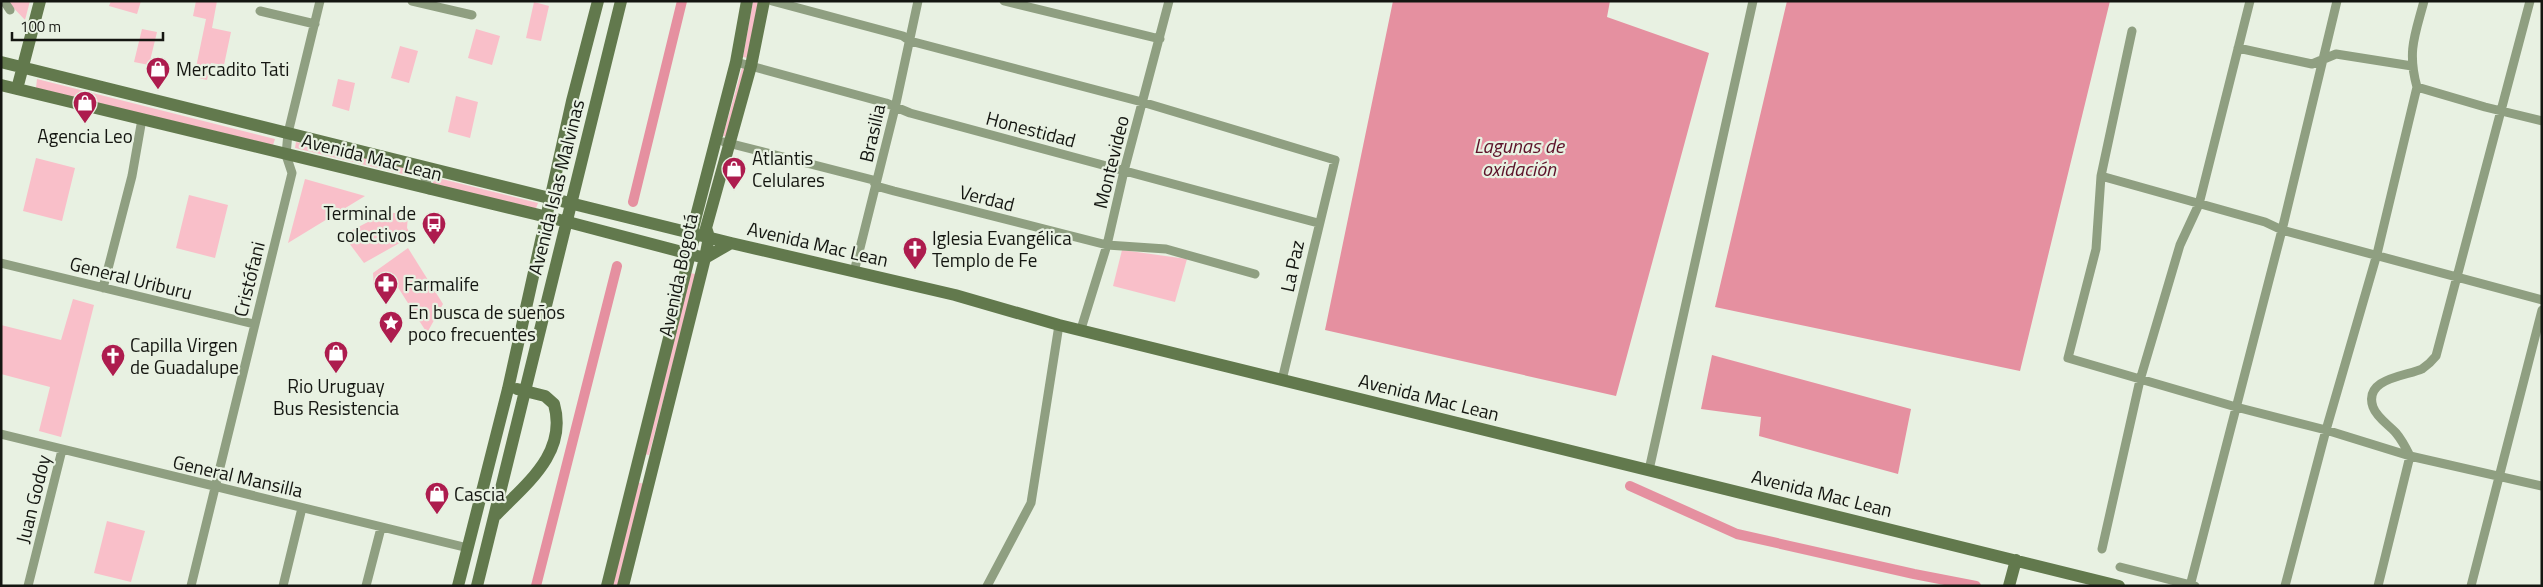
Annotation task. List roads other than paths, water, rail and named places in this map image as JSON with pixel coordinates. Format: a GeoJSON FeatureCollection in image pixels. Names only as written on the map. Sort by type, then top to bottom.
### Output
{"type":"FeatureCollection","features":[{"type":"Feature","properties":{"kind":"main road"},"geometry":{"type":"LineString","coordinates":[[17,89],[40,1]]}},
{"type":"Feature","properties":{"kind":"main road","name":"Avenida Islas Malvinas"},"geometry":{"type":"LineString","coordinates":[[458,586],[508,389],[545,218],[598,1]]}},
{"type":"Feature","properties":{"kind":"main road","name":"Avenida Islas Malvinas"},"geometry":{"type":"LineString","coordinates":[[477,586],[621,1]]}},
{"type":"Feature","properties":{"kind":"main road","name":"Avenida Bogotá"},"geometry":{"type":"LineString","coordinates":[[607,586],[695,234],[693,228],[736,62],[747,1]]}},
{"type":"Feature","properties":{"kind":"main road","name":"Avenida Bogotá"},"geometry":{"type":"LineString","coordinates":[[623,586],[709,237],[706,228],[751,66],[764,1]]}},
{"type":"Feature","properties":{"kind":"main road","name":"Avenida Mac Lean"},"geometry":{"type":"LineString","coordinates":[[1,62],[731,243],[955,295],[1059,325],[2119,586]]}},
{"type":"Feature","properties":{"kind":"main road","name":"Avenida Mac Lean"},"geometry":{"type":"LineString","coordinates":[[1,85],[429,190],[568,222],[704,258],[731,243]]}},
{"type":"Feature","properties":{"kind":"main road"},"geometry":{"type":"LineString","coordinates":[[494,517],[540,469],[550,453],[558,430],[554,404],[545,396],[526,390],[508,389]]}},
{"type":"Feature","properties":{"kind":"main road"},"geometry":{"type":"LineString","coordinates":[[637,468],[652,471]]}},
{"type":"Feature","properties":{"kind":"main road"},"geometry":{"type":"LineString","coordinates":[[2009,586],[2016,560]]}},
{"type":"Feature","properties":{"kind":"street","name":"Cristófani"},"geometry":{"type":"LineString","coordinates":[[191,586],[292,172],[286,155],[288,133],[320,1]]}},
{"type":"Feature","properties":{"kind":"street"},"geometry":{"type":"LineString","coordinates":[[412,1],[472,15]]}},
{"type":"Feature","properties":{"kind":"street"},"geometry":{"type":"LineString","coordinates":[[772,1],[903,36],[910,41],[1142,102]]}},
{"type":"Feature","properties":{"kind":"street","name":"Brasilia"},"geometry":{"type":"LineString","coordinates":[[854,272],[895,108],[918,1]]}},
{"type":"Feature","properties":{"kind":"street"},"geometry":{"type":"LineString","coordinates":[[1004,1],[1160,39]]}},
{"type":"Feature","properties":{"kind":"street","name":"Montevideo"},"geometry":{"type":"LineString","coordinates":[[1081,329],[1107,245],[1124,171],[1169,1]]}},
{"type":"Feature","properties":{"kind":"street"},"geometry":{"type":"LineString","coordinates":[[1649,470],[1753,1]]}},
{"type":"Feature","properties":{"kind":"street"},"geometry":{"type":"LineString","coordinates":[[2102,549],[2140,380],[2180,245],[2199,204],[2250,1]]}},
{"type":"Feature","properties":{"kind":"street"},"geometry":{"type":"LineString","coordinates":[[2120,567],[2192,585],[2282,230],[2337,1]]}},
{"type":"Feature","properties":{"kind":"street"},"geometry":{"type":"LineString","coordinates":[[2286,586],[2326,430],[2377,254],[2417,86],[2412,66],[2411,50],[2424,1]]}},
{"type":"Feature","properties":{"kind":"street"},"geometry":{"type":"LineString","coordinates":[[2378,586],[2410,456],[2396,433],[2378,416],[2373,407],[2372,398],[2378,386],[2396,375],[2420,370],[2428,365],[2436,356],[2530,1]]}},
{"type":"Feature","properties":{"kind":"street"},"geometry":{"type":"LineString","coordinates":[[260,11],[315,24]]}},
{"type":"Feature","properties":{"kind":"street"},"geometry":{"type":"LineString","coordinates":[[2132,31],[2101,176],[2096,249],[2068,358],[2236,407],[2326,430],[2410,456],[2542,486]]}},
{"type":"Feature","properties":{"kind":"street"},"geometry":{"type":"LineString","coordinates":[[2238,48],[2312,64],[2336,54],[2412,66]]}},
{"type":"Feature","properties":{"kind":"street","name":"Honestidad"},"geometry":{"type":"LineString","coordinates":[[736,62],[886,103],[895,108],[1318,223]]}},
{"type":"Feature","properties":{"kind":"street"},"geometry":{"type":"LineString","coordinates":[[2417,86],[2502,112],[2542,121]]}},
{"type":"Feature","properties":{"kind":"street","name":"La Paz"},"geometry":{"type":"LineString","coordinates":[[1142,102],[1335,160],[1318,223],[1282,380]]}},
{"type":"Feature","properties":{"kind":"street"},"geometry":{"type":"LineString","coordinates":[[103,288],[132,176],[142,119]]}},
{"type":"Feature","properties":{"kind":"street","name":"Verdad"},"geometry":{"type":"LineString","coordinates":[[716,140],[873,180],[876,186],[1107,245],[1166,249],[1254,274]]}},
{"type":"Feature","properties":{"kind":"street"},"geometry":{"type":"LineString","coordinates":[[421,166],[429,190]]}},
{"type":"Feature","properties":{"kind":"street"},"geometry":{"type":"LineString","coordinates":[[2101,176],[2265,222],[2282,230],[2377,254],[2542,300]]}},
{"type":"Feature","properties":{"kind":"street","name":"General Uriburu"},"geometry":{"type":"LineString","coordinates":[[1,262],[254,324]]}},
{"type":"Feature","properties":{"kind":"street"},"geometry":{"type":"LineString","coordinates":[[2471,586],[2542,310]]}},
{"type":"Feature","properties":{"kind":"street"},"geometry":{"type":"LineString","coordinates":[[987,586],[1031,503],[1059,325]]}},
{"type":"Feature","properties":{"kind":"street","name":"General Mansilla"},"geometry":{"type":"LineString","coordinates":[[1,434],[468,548]]}},
{"type":"Feature","properties":{"kind":"street","name":"Juan Godoy"},"geometry":{"type":"LineString","coordinates":[[28,586],[62,450]]}},
{"type":"Feature","properties":{"kind":"street"},"geometry":{"type":"LineString","coordinates":[[283,586],[302,508]]}},
{"type":"Feature","properties":{"kind":"street"},"geometry":{"type":"LineString","coordinates":[[366,586],[381,528]]}},
{"type":"Feature","properties":{"kind":"water","name":"Lagunas de oxidación"},"geometry":{"type":"Polygon","coordinates":[[[1393,1],[1610,1],[1607,17],[1709,53],[1616,396],[1325,330],[1393,1]]]}},
{"type":"Feature","properties":{"kind":"water"},"geometry":{"type":"Polygon","coordinates":[[[1787,1],[2110,1],[2020,371],[1715,307],[1787,1]]]}},
{"type":"Feature","properties":{"kind":"water"},"geometry":{"type":"Polygon","coordinates":[[[1712,355],[1911,409],[1898,474],[1759,436],[1761,417],[1701,409],[1712,355]]]}},
{"type":"Feature","properties":{"kind":"waterway"},"geometry":{"type":"LineString","coordinates":[[633,202],[682,1]]}},
{"type":"Feature","properties":{"kind":"waterway"},"geometry":{"type":"LineString","coordinates":[[536,586],[617,266]]}},
{"type":"Feature","properties":{"kind":"waterway"},"geometry":{"type":"LineString","coordinates":[[1630,486],[1737,534],[1976,586]]}},
{"type":"Feature","properties":{"kind":"place","name":"Mercadito Tati"},"geometry":{"type":"Point","coordinates":[158,90]}},
{"type":"Feature","properties":{"kind":"place","name":"Agencia Leo"},"geometry":{"type":"Point","coordinates":[85,124]}},
{"type":"Feature","properties":{"kind":"place","name":"Atlantis Celulares"},"geometry":{"type":"Point","coordinates":[734,190]}},
{"type":"Feature","properties":{"kind":"place","name":"Terminal de colectivos"},"geometry":{"type":"Point","coordinates":[434,245]}},
{"type":"Feature","properties":{"kind":"place","name":"Iglesia Evangélica Templo de Fe"},"geometry":{"type":"Point","coordinates":[915,270]}},
{"type":"Feature","properties":{"kind":"place","name":"Farmalife"},"geometry":{"type":"Point","coordinates":[386,305]}},
{"type":"Feature","properties":{"kind":"place","name":"En busca de sueños poco frecuentes"},"geometry":{"type":"Point","coordinates":[391,344]}},
{"type":"Feature","properties":{"kind":"place","name":"Rio Uruguay Bus Resistencia"},"geometry":{"type":"Point","coordinates":[336,374]}},
{"type":"Feature","properties":{"kind":"place","name":"Capilla Virgen de Guadalupe"},"geometry":{"type":"Point","coordinates":[113,377]}},
{"type":"Feature","properties":{"kind":"place","name":"Cascia"},"geometry":{"type":"Point","coordinates":[437,515]}}]}
